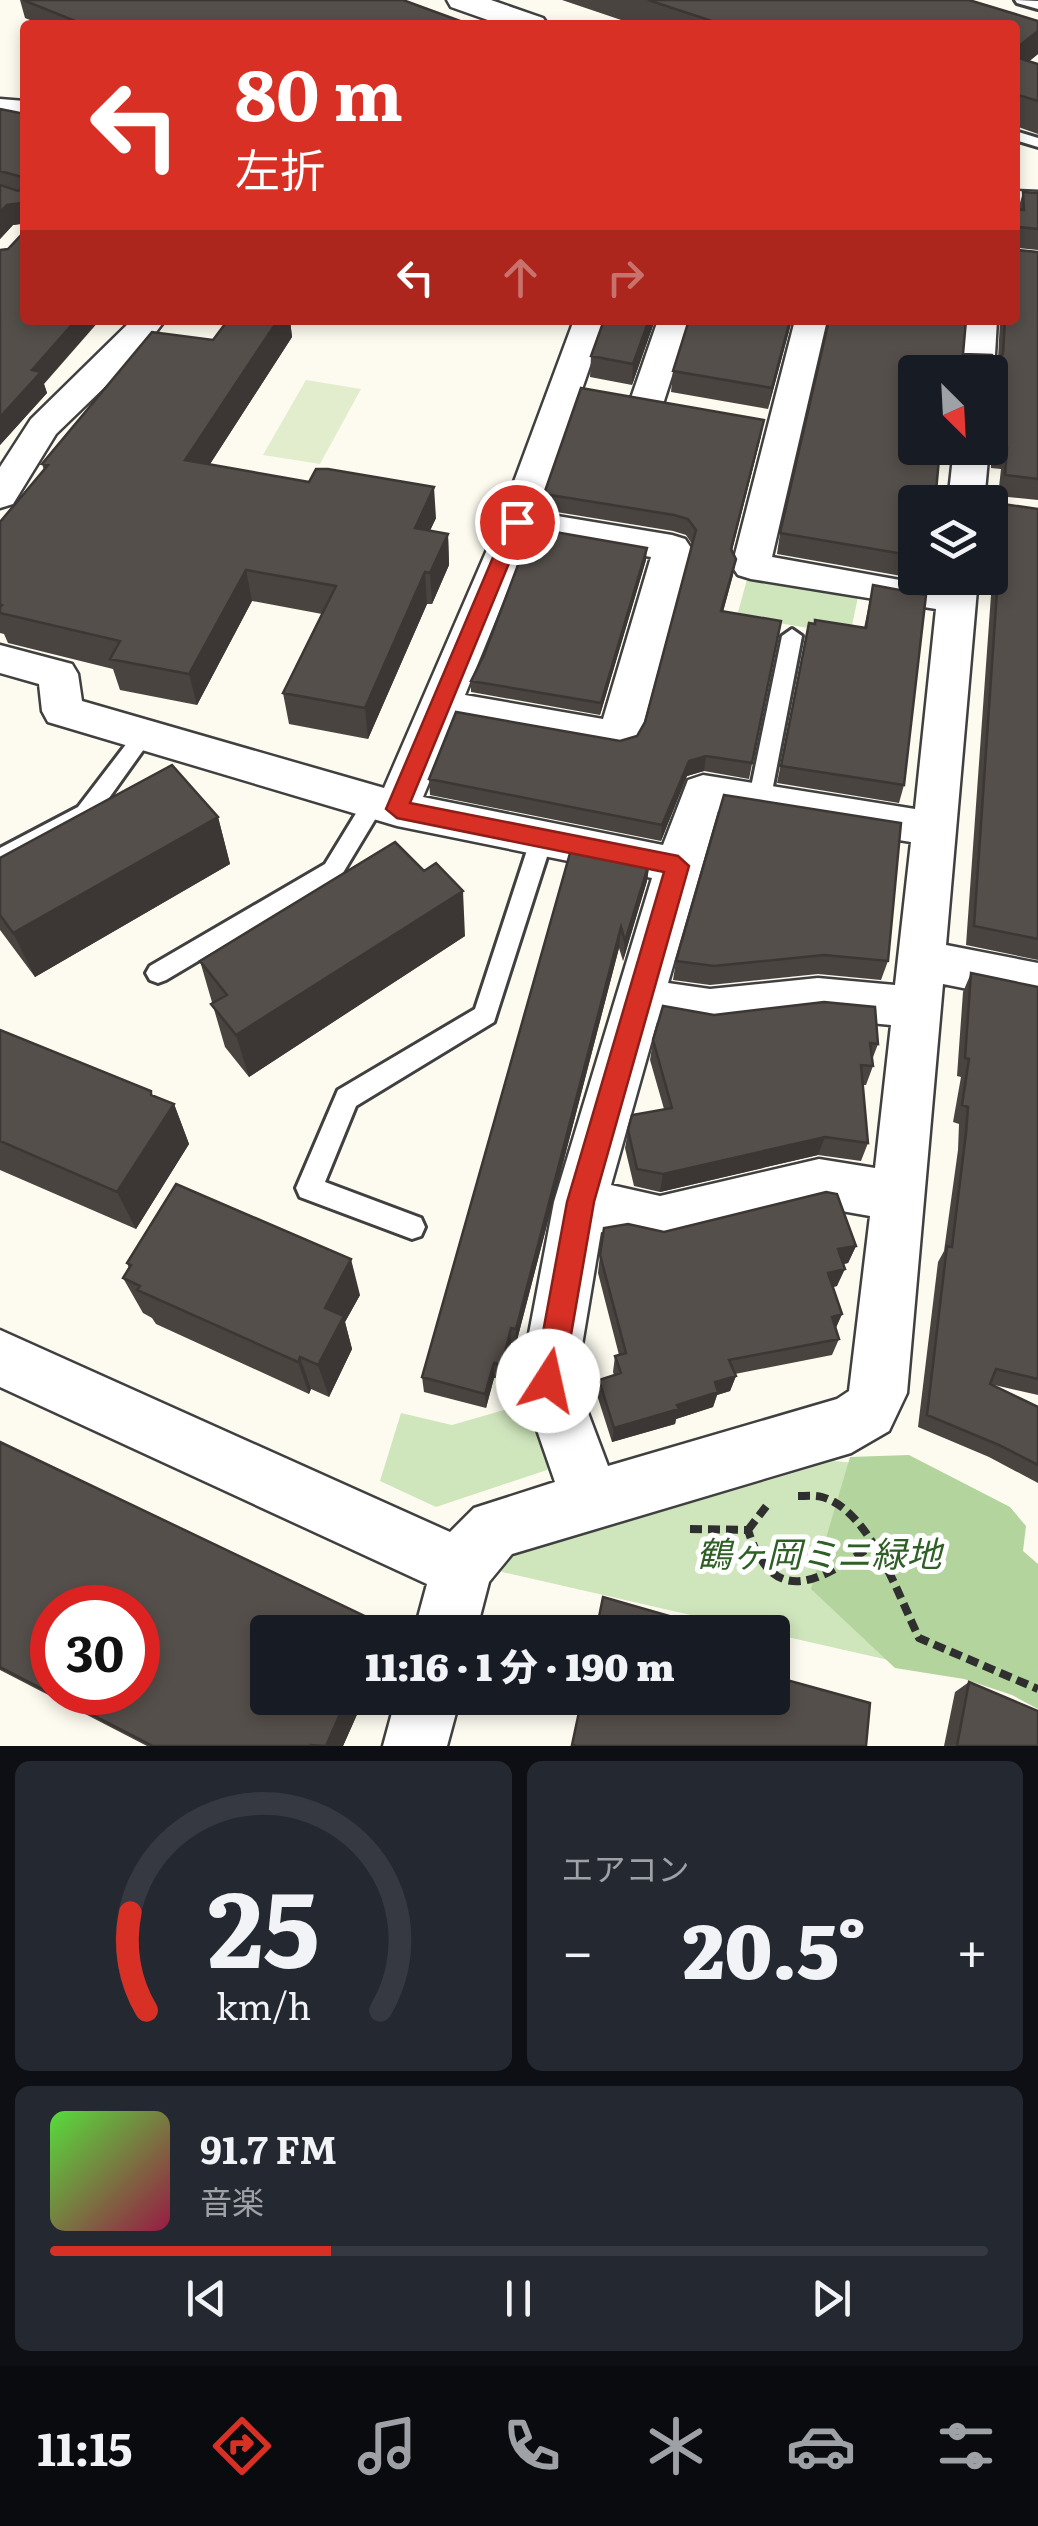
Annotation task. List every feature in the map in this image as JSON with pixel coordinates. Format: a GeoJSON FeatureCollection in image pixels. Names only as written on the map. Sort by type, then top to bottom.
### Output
{"type":"FeatureCollection","features":[{"type":"Feature","properties":{"kind":"street"},"geometry":{"type":"LineString","coordinates":[[484,3],[521,20]]}},
{"type":"Feature","properties":{"kind":"street"},"geometry":{"type":"LineString","coordinates":[[0,496],[43,427],[145,325]]}},
{"type":"Feature","properties":{"kind":"street"},"geometry":{"type":"LineString","coordinates":[[591,325],[605,394]]}},
{"type":"Feature","properties":{"kind":"street"},"geometry":{"type":"LineString","coordinates":[[386,806],[438,705],[517,522],[605,394],[669,325]]}},
{"type":"Feature","properties":{"kind":"street"},"geometry":{"type":"LineString","coordinates":[[810,325],[751,566],[898,583]]}},
{"type":"Feature","properties":{"kind":"street"},"geometry":{"type":"LineString","coordinates":[[978,355],[981,325]]}},
{"type":"Feature","properties":{"kind":"street"},"geometry":{"type":"LineString","coordinates":[[605,394],[686,408]]}},
{"type":"Feature","properties":{"kind":"street"},"geometry":{"type":"LineString","coordinates":[[745,419],[784,426]]}},
{"type":"Feature","properties":{"kind":"street"},"geometry":{"type":"LineString","coordinates":[[438,705],[619,737],[672,548],[517,522]]}},
{"type":"Feature","properties":{"kind":"street"},"geometry":{"type":"LineString","coordinates":[[450,1615],[462,1569],[475,1544],[495,1529],[852,1424],[869,1410],[879,1393],[957,595]]}},
{"type":"Feature","properties":{"kind":"street"},"geometry":{"type":"LineString","coordinates":[[0,659],[58,674],[62,711],[386,806],[678,866]]}},
{"type":"Feature","properties":{"kind":"street"},"geometry":{"type":"LineString","coordinates":[[591,1500],[548,1381],[580,1202],[637,998],[703,792],[934,829]]}},
{"type":"Feature","properties":{"kind":"street"},"geometry":{"type":"LineString","coordinates":[[637,998],[710,1010],[918,984],[1038,983]]}},
{"type":"Feature","properties":{"kind":"street"},"geometry":{"type":"LineString","coordinates":[[580,1202],[660,1221],[819,1183],[901,1197]]}},
{"type":"Feature","properties":{"kind":"street"},"geometry":{"type":"LineString","coordinates":[[0,1358],[462,1569]]}},
{"type":"Feature","properties":{"kind":"street"},"geometry":{"type":"LineString","coordinates":[[415,1746],[423,1715]]}},
{"type":"Feature","properties":{"kind":"lane"},"geometry":{"type":"LineString","coordinates":[[1021,0],[1038,5]]}},
{"type":"Feature","properties":{"kind":"lane"},"geometry":{"type":"LineString","coordinates":[[759,802],[792,636]]}},
{"type":"Feature","properties":{"kind":"lane"},"geometry":{"type":"LineString","coordinates":[[0,858],[86,812],[144,735]]}},
{"type":"Feature","properties":{"kind":"lane"},"geometry":{"type":"LineString","coordinates":[[158,972],[333,870],[386,806]]}},
{"type":"Feature","properties":{"kind":"lane"},"geometry":{"type":"LineString","coordinates":[[412,1227],[309,1188],[347,1098],[484,1015],[542,838]]}},
{"type":"Feature","properties":{"kind":"path"},"geometry":{"type":"LineString","coordinates":[[748,1530],[771,1500],[824,1497],[851,1515],[873,1545],[920,1638],[1038,1689]]}},
{"type":"Feature","properties":{"kind":"path"},"geometry":{"type":"LineString","coordinates":[[684,1530],[748,1530]]}},
{"type":"Feature","properties":{"kind":"path"},"geometry":{"type":"LineString","coordinates":[[748,1530],[755,1558],[778,1579],[798,1581],[833,1573],[873,1545]]}},
{"type":"Feature","properties":{"kind":"green space"},"geometry":{"type":"Polygon","coordinates":[[[306,380],[361,389],[320,464],[263,455],[306,380]]]}},
{"type":"Feature","properties":{"kind":"green space"},"geometry":{"type":"Polygon","coordinates":[[[749,572],[859,592],[850,635],[737,616],[749,572]]]}},
{"type":"Feature","properties":{"kind":"green space"},"geometry":{"type":"Polygon","coordinates":[[[535,1401],[551,1456],[547,1470],[436,1507],[380,1481],[401,1413],[452,1425],[535,1401]]]}},
{"type":"Feature","properties":{"kind":"green space"},"geometry":{"type":"Polygon","coordinates":[[[909,1455],[1010,1507],[1026,1526],[1023,1551],[1038,1564],[1038,1709],[1012,1695],[964,1679],[895,1668],[811,1589],[850,1457],[909,1455]]]}},
{"type":"Feature","properties":{"kind":"green space","name":"鶴ヶ岡ミニ緑地"},"geometry":{"type":"Polygon","coordinates":[[[834,1461],[910,1468],[906,1664],[790,1638],[790,1615],[691,1615],[502,1572],[504,1558],[834,1461]]]}},
{"type":"Feature","properties":{"kind":"building"},"geometry":{"type":"Polygon","coordinates":[[[23,0],[403,0],[457,20],[73,20],[23,0]]]}},
{"type":"Feature","properties":{"kind":"building"},"geometry":{"type":"Polygon","coordinates":[[[648,0],[969,0],[1038,21],[1038,31],[1020,45],[1020,20],[709,20],[648,0]]]}},
{"type":"Feature","properties":{"kind":"building"},"geometry":{"type":"Polygon","coordinates":[[[1020,59],[1038,64],[1038,101],[1020,96],[1020,59]]]}},
{"type":"Feature","properties":{"kind":"building"},"geometry":{"type":"Polygon","coordinates":[[[0,109],[20,113],[20,176],[0,171],[0,109]]]}},
{"type":"Feature","properties":{"kind":"building"},"geometry":{"type":"Polygon","coordinates":[[[0,185],[18,191],[20,203],[7,205],[0,212],[0,185]]]}},
{"type":"Feature","properties":{"kind":"building"},"geometry":{"type":"Polygon","coordinates":[[[1023,192],[1038,193],[1038,229],[1020,227],[1020,210],[1024,210],[1023,192]]]}},
{"type":"Feature","properties":{"kind":"building"},"geometry":{"type":"Polygon","coordinates":[[[20,236],[20,325],[72,325],[32,370],[41,372],[0,417],[0,250],[8,249],[20,236]]]}},
{"type":"Feature","properties":{"kind":"building"},"geometry":{"type":"Polygon","coordinates":[[[1020,250],[1038,252],[1038,479],[1005,475],[1008,355],[1002,355],[1005,325],[1020,325],[1020,250]]]}},
{"type":"Feature","properties":{"kind":"building"},"geometry":{"type":"Polygon","coordinates":[[[224,325],[275,325],[185,460],[309,482],[316,469],[328,469],[434,487],[415,528],[448,534],[430,573],[425,572],[365,708],[283,693],[336,586],[246,570],[189,674],[110,659],[120,641],[0,613],[0,522],[48,465],[42,464],[152,332],[213,340],[224,325]]]}},
{"type":"Feature","properties":{"kind":"building"},"geometry":{"type":"Polygon","coordinates":[[[602,325],[647,325],[633,364],[591,356],[602,325]]]}},
{"type":"Feature","properties":{"kind":"building"},"geometry":{"type":"Polygon","coordinates":[[[687,325],[789,325],[772,388],[673,371],[687,325]]]}},
{"type":"Feature","properties":{"kind":"building"},"geometry":{"type":"Polygon","coordinates":[[[828,325],[966,325],[963,354],[992,355],[898,355],[898,465],[938,465],[937,485],[898,485],[898,553],[780,533],[828,325]]]}},
{"type":"Feature","properties":{"kind":"building"},"geometry":{"type":"Polygon","coordinates":[[[581,388],[764,420],[731,549],[736,559],[721,611],[781,621],[752,763],[706,756],[689,761],[662,825],[429,779],[456,712],[620,741],[637,736],[645,722],[696,530],[688,519],[674,515],[544,494],[581,388]]]}},
{"type":"Feature","properties":{"kind":"building"},"geometry":{"type":"Polygon","coordinates":[[[1008,505],[1038,509],[1038,939],[974,926],[997,595],[1008,595],[1008,505]]]}},
{"type":"Feature","properties":{"kind":"building"},"geometry":{"type":"Polygon","coordinates":[[[532,528],[647,548],[601,703],[471,681],[532,528]]]}},
{"type":"Feature","properties":{"kind":"building"},"geometry":{"type":"Polygon","coordinates":[[[873,585],[898,590],[898,595],[926,595],[904,785],[781,766],[809,623],[815,624],[815,620],[866,628],[873,585]]]}},
{"type":"Feature","properties":{"kind":"building"},"geometry":{"type":"Polygon","coordinates":[[[172,765],[218,817],[13,933],[0,915],[0,858],[172,765]]]}},
{"type":"Feature","properties":{"kind":"building"},"geometry":{"type":"Polygon","coordinates":[[[724,795],[901,823],[888,961],[824,955],[714,966],[676,961],[724,795]]]}},
{"type":"Feature","properties":{"kind":"building"},"geometry":{"type":"Polygon","coordinates":[[[395,842],[424,871],[436,863],[463,891],[236,1035],[211,1004],[227,995],[200,961],[395,842]]]}},
{"type":"Feature","properties":{"kind":"building"},"geometry":{"type":"Polygon","coordinates":[[[568,843],[650,860],[625,941],[621,927],[516,1329],[511,1328],[502,1365],[494,1363],[485,1394],[422,1377],[572,846],[567,849],[568,843]]]}},
{"type":"Feature","properties":{"kind":"building"},"geometry":{"type":"Polygon","coordinates":[[[971,973],[1038,987],[1038,1379],[996,1369],[990,1384],[1038,1407],[1038,1465],[927,1415],[947,1246],[952,1247],[966,1133],[968,1107],[962,1105],[969,1059],[965,1058],[971,973]]]}},
{"type":"Feature","properties":{"kind":"building"},"geometry":{"type":"Polygon","coordinates":[[[824,1002],[875,1007],[878,1044],[870,1043],[873,1066],[861,1065],[868,1143],[825,1137],[663,1174],[637,1169],[628,1130],[632,1115],[672,1108],[653,1040],[663,1006],[714,1015],[824,1002]]]}},
{"type":"Feature","properties":{"kind":"building"},"geometry":{"type":"Polygon","coordinates":[[[0,1030],[174,1104],[117,1192],[0,1141],[0,1030]]]}},
{"type":"Feature","properties":{"kind":"building"},"geometry":{"type":"Polygon","coordinates":[[[176,1184],[351,1259],[325,1308],[344,1316],[318,1365],[300,1357],[298,1362],[137,1290],[140,1286],[123,1278],[131,1265],[127,1263],[176,1184]]]}},
{"type":"Feature","properties":{"kind":"building"},"geometry":{"type":"Polygon","coordinates":[[[826,1192],[837,1194],[856,1246],[838,1249],[845,1269],[828,1273],[842,1314],[832,1317],[839,1339],[729,1360],[736,1376],[715,1382],[718,1392],[677,1405],[679,1409],[614,1428],[599,1380],[621,1373],[615,1356],[626,1353],[600,1255],[604,1228],[628,1224],[664,1232],[826,1192]]]}},
{"type":"Feature","properties":{"kind":"building"},"geometry":{"type":"Polygon","coordinates":[[[0,1442],[363,1615],[250,1615],[250,1715],[340,1715],[326,1746],[153,1746],[93,1715],[160,1715],[160,1585],[30,1585],[30,1682],[0,1667],[0,1442]]]}},
{"type":"Feature","properties":{"kind":"building"},"geometry":{"type":"Polygon","coordinates":[[[603,1597],[666,1615],[599,1615],[603,1597]]]}},
{"type":"Feature","properties":{"kind":"building"},"geometry":{"type":"Polygon","coordinates":[[[790,1681],[870,1703],[866,1746],[572,1745],[578,1715],[790,1715],[790,1681]]]}},
{"type":"Feature","properties":{"kind":"building"},"geometry":{"type":"Polygon","coordinates":[[[969,1682],[1038,1711],[1038,1746],[957,1746],[969,1682]]]}},
{"type":"Feature","properties":{"kind":"route"},"geometry":{"type":"LineString","coordinates":[[517,522],[397,809],[678,866],[580,1202],[548,1381]]}}]}
